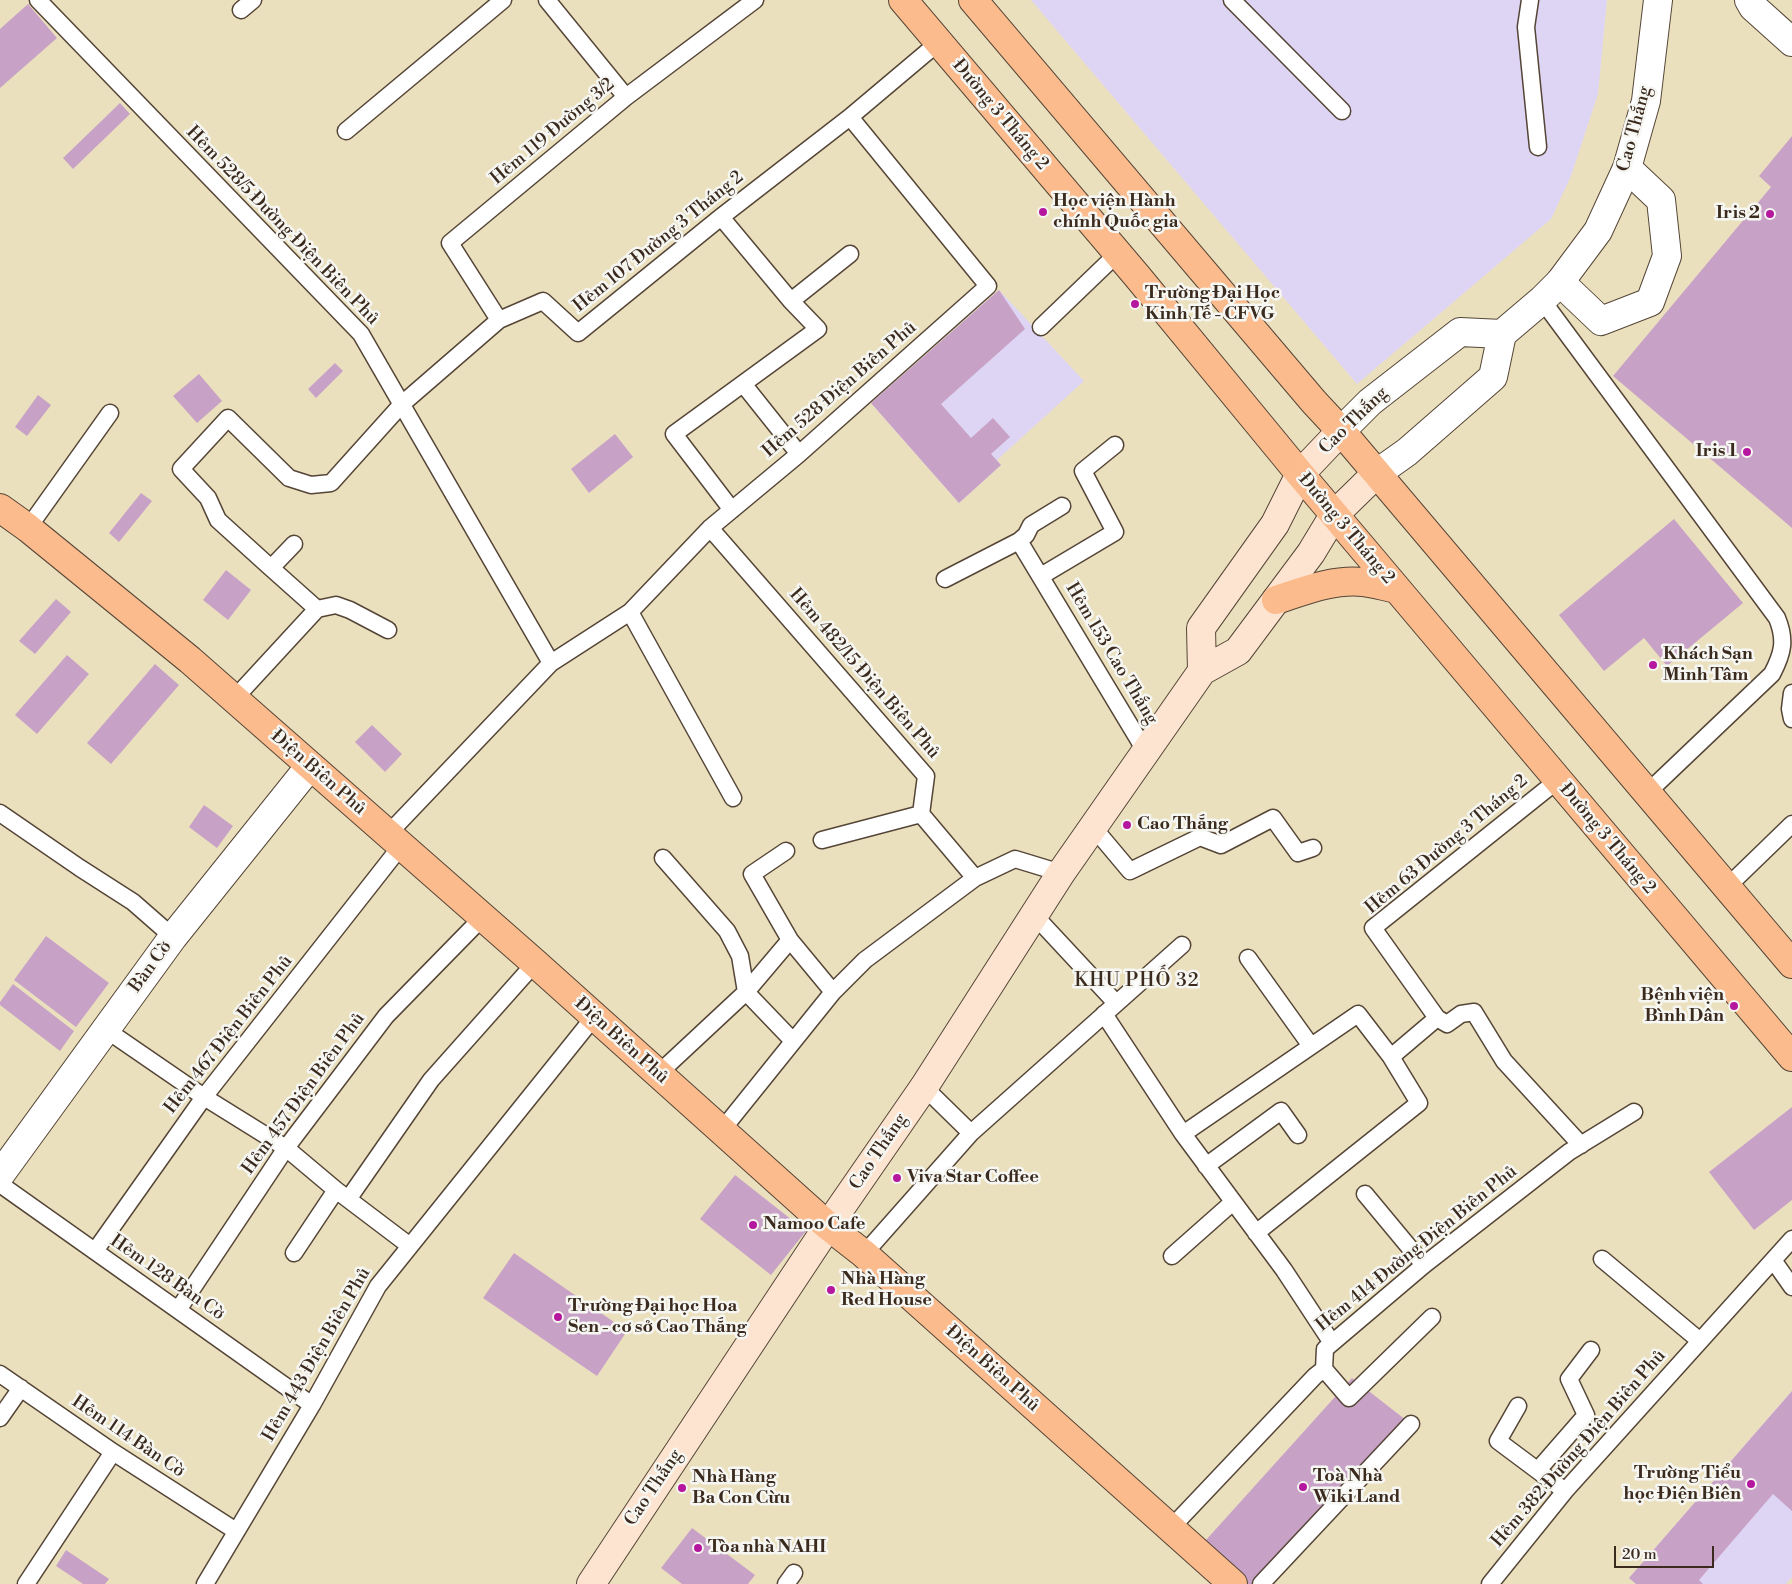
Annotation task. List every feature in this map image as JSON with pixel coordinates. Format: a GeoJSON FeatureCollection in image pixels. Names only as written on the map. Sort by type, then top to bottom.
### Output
{"type":"FeatureCollection","features":[{"type":"Feature","properties":{"kind":"main road","name":"Đường 3 Tháng 2"},"geometry":{"type":"LineString","coordinates":[[903,0],[1118,253],[1334,515],[1792,1056]]}},
{"type":"Feature","properties":{"kind":"main road"},"geometry":{"type":"LineString","coordinates":[[973,0],[1792,964]]}},
{"type":"Feature","properties":{"kind":"main road","name":"Cao Thắng"},"geometry":{"type":"LineString","coordinates":[[1202,670],[1201,628],[1275,524],[1300,474],[1341,431]]}},
{"type":"Feature","properties":{"kind":"main road","name":"Cao Thắng"},"geometry":{"type":"LineString","coordinates":[[591,1584],[828,1226],[924,1086],[1061,873],[1202,670],[1238,651],[1311,553],[1334,515],[1376,474]]}},
{"type":"Feature","properties":{"kind":"main road","name":"Điện Biên Phủ"},"geometry":{"type":"LineString","coordinates":[[0,508],[28,528],[190,660],[534,963],[828,1226],[864,1254],[1233,1584]]}},
{"type":"Feature","properties":{"kind":"main road"},"geometry":{"type":"LineString","coordinates":[[1276,600],[1314,587],[1342,582],[1364,582],[1397,589]]}},
{"type":"Feature","properties":{"kind":"street","name":"Cao Thắng"},"geometry":{"type":"LineString","coordinates":[[1376,474],[1407,452],[1493,377],[1502,334],[1551,291],[1598,231],[1627,168],[1646,101],[1658,0]]}},
{"type":"Feature","properties":{"kind":"street"},"geometry":{"type":"LineString","coordinates":[[1749,0],[1753,7],[1792,42]]}},
{"type":"Feature","properties":{"kind":"street"},"geometry":{"type":"LineString","coordinates":[[1551,291],[1601,321],[1650,302],[1667,256],[1661,200],[1627,168]]}},
{"type":"Feature","properties":{"kind":"street","name":"Cao Thắng"},"geometry":{"type":"LineString","coordinates":[[1341,431],[1370,402],[1460,332],[1502,334]]}},
{"type":"Feature","properties":{"kind":"street","name":"Bàn Cờ"},"geometry":{"type":"LineString","coordinates":[[0,1174],[173,937],[310,766]]}},
{"type":"Feature","properties":{"kind":"lane","name":"Hẻm 528/5 Đường Điện Biên Phủ"},"geometry":{"type":"LineString","coordinates":[[38,0],[361,334],[551,663]]}},
{"type":"Feature","properties":{"kind":"lane"},"geometry":{"type":"LineString","coordinates":[[346,131],[502,0]]}},
{"type":"Feature","properties":{"kind":"lane"},"geometry":{"type":"LineString","coordinates":[[547,0],[626,98]]}},
{"type":"Feature","properties":{"kind":"lane","name":"Hẻm 119 Đường 3/2"},"geometry":{"type":"LineString","coordinates":[[499,320],[450,243],[626,98],[755,0]]}},
{"type":"Feature","properties":{"kind":"lane"},"geometry":{"type":"LineString","coordinates":[[1232,0],[1342,111]]}},
{"type":"Feature","properties":{"kind":"lane"},"geometry":{"type":"LineString","coordinates":[[1530,0],[1526,26],[1538,147]]}},
{"type":"Feature","properties":{"kind":"lane","name":"Hẻm 107 Đường 3 Tháng 2"},"geometry":{"type":"LineString","coordinates":[[271,568],[218,520],[208,498],[181,469],[228,418],[289,478],[311,485],[331,483],[402,404],[499,320],[543,301],[578,333],[850,117],[939,42]]}},
{"type":"Feature","properties":{"kind":"lane","name":"Hẻm 528 Điện Biên Phủ"},"geometry":{"type":"LineString","coordinates":[[551,663],[630,612],[710,528],[799,454],[988,286],[850,117]]}},
{"type":"Feature","properties":{"kind":"lane"},"geometry":{"type":"LineString","coordinates":[[721,218],[818,330],[674,434],[732,510]]}},
{"type":"Feature","properties":{"kind":"lane"},"geometry":{"type":"LineString","coordinates":[[1041,327],[1118,253]]}},
{"type":"Feature","properties":{"kind":"lane"},"geometry":{"type":"LineString","coordinates":[[791,301],[850,254]]}},
{"type":"Feature","properties":{"kind":"lane"},"geometry":{"type":"LineString","coordinates":[[1551,291],[1777,618],[1787,638],[1772,674],[1647,793]]}},
{"type":"Feature","properties":{"kind":"lane"},"geometry":{"type":"LineString","coordinates":[[744,384],[799,454]]}},
{"type":"Feature","properties":{"kind":"lane"},"geometry":{"type":"LineString","coordinates":[[28,528],[110,413]]}},
{"type":"Feature","properties":{"kind":"lane","name":"Hẻm 153 Cao Thắng"},"geometry":{"type":"LineString","coordinates":[[1041,576],[1115,532],[1084,471],[1115,445]]}},
{"type":"Feature","properties":{"kind":"lane"},"geometry":{"type":"LineString","coordinates":[[945,579],[1019,541],[1026,536],[1031,525],[1062,506]]}},
{"type":"Feature","properties":{"kind":"lane","name":"Hẻm 482/15 Điện Biên Phủ"},"geometry":{"type":"LineString","coordinates":[[710,528],[926,776],[921,814]]}},
{"type":"Feature","properties":{"kind":"lane","name":"Hẻm 153 Cao Thắng"},"geometry":{"type":"LineString","coordinates":[[1019,541],[1146,752]]}},
{"type":"Feature","properties":{"kind":"lane"},"geometry":{"type":"LineString","coordinates":[[294,544],[271,568],[317,609]]}},
{"type":"Feature","properties":{"kind":"lane"},"geometry":{"type":"LineString","coordinates":[[234,699],[317,609],[336,606],[350,610],[388,630]]}},
{"type":"Feature","properties":{"kind":"lane"},"geometry":{"type":"LineString","coordinates":[[630,612],[733,798]]}},
{"type":"Feature","properties":{"kind":"lane","name":"Hẻm 467 Ðiện Biên Phủ"},"geometry":{"type":"LineString","coordinates":[[95,1251],[204,1097],[394,840],[551,663]]}},
{"type":"Feature","properties":{"kind":"lane"},"geometry":{"type":"LineString","coordinates":[[1792,693],[1790,709],[1792,719]]}},
{"type":"Feature","properties":{"kind":"lane","name":"Hẻm 63 Đường 3 Tháng 2"},"geometry":{"type":"LineString","coordinates":[[1437,1018],[1373,928],[1558,780]]}},
{"type":"Feature","properties":{"kind":"lane"},"geometry":{"type":"LineString","coordinates":[[0,813],[133,902],[173,937]]}},
{"type":"Feature","properties":{"kind":"lane"},"geometry":{"type":"LineString","coordinates":[[822,840],[921,814],[975,878]]}},
{"type":"Feature","properties":{"kind":"lane"},"geometry":{"type":"LineString","coordinates":[[1093,827],[1130,871],[1200,837],[1221,845],[1273,818],[1298,853],[1313,848]]}},
{"type":"Feature","properties":{"kind":"lane"},"geometry":{"type":"LineString","coordinates":[[1727,887],[1792,824]]}},
{"type":"Feature","properties":{"kind":"lane"},"geometry":{"type":"LineString","coordinates":[[786,851],[752,874],[790,940],[833,992]]}},
{"type":"Feature","properties":{"kind":"lane"},"geometry":{"type":"LineString","coordinates":[[663,858],[727,931],[740,956],[746,992],[793,1041]]}},
{"type":"Feature","properties":{"kind":"lane"},"geometry":{"type":"LineString","coordinates":[[722,1130],[833,992],[865,960],[975,878],[1016,859],[1061,873]]}},
{"type":"Feature","properties":{"kind":"lane"},"geometry":{"type":"LineString","coordinates":[[1035,916],[1116,1003]]}},
{"type":"Feature","properties":{"kind":"lane","name":"Hẻm 457 Ðiện Biên Phủ"},"geometry":{"type":"LineString","coordinates":[[178,1310],[286,1148],[386,1016],[482,918]]}},
{"type":"Feature","properties":{"kind":"lane"},"geometry":{"type":"LineString","coordinates":[[658,1074],[746,992],[790,940]]}},
{"type":"Feature","properties":{"kind":"lane"},"geometry":{"type":"LineString","coordinates":[[864,1254],[971,1133],[1182,945]]}},
{"type":"Feature","properties":{"kind":"lane"},"geometry":{"type":"LineString","coordinates":[[1248,958],[1311,1046]]}},
{"type":"Feature","properties":{"kind":"lane"},"geometry":{"type":"LineString","coordinates":[[294,1253],[343,1194],[431,1080],[534,963]]}},
{"type":"Feature","properties":{"kind":"lane"},"geometry":{"type":"LineString","coordinates":[[1392,1057],[1437,1018],[1446,1024],[1461,1014],[1474,1012],[1504,1061],[1581,1145]]}},
{"type":"Feature","properties":{"kind":"lane"},"geometry":{"type":"LineString","coordinates":[[1104,1014],[1183,1134],[1284,1270],[1332,1343]]}},
{"type":"Feature","properties":{"kind":"lane"},"geometry":{"type":"LineString","coordinates":[[1183,1134],[1358,1014],[1392,1057],[1419,1104],[1256,1233]]}},
{"type":"Feature","properties":{"kind":"lane","name":"Hẻm 443 Ðiện Biên Phủ"},"geometry":{"type":"LineString","coordinates":[[205,1584],[312,1405],[378,1286],[594,1017]]}},
{"type":"Feature","properties":{"kind":"lane"},"geometry":{"type":"LineString","coordinates":[[105,1029],[204,1097],[286,1148],[410,1246]]}},
{"type":"Feature","properties":{"kind":"lane"},"geometry":{"type":"LineString","coordinates":[[924,1086],[971,1133]]}},
{"type":"Feature","properties":{"kind":"lane"},"geometry":{"type":"LineString","coordinates":[[1206,1166],[1282,1111],[1298,1135]]}},
{"type":"Feature","properties":{"kind":"lane","name":"Hẻm 414 Đường Điện Biên Phủ"},"geometry":{"type":"LineString","coordinates":[[1324,1369],[1325,1349],[1424,1265],[1569,1152],[1634,1112]]}},
{"type":"Feature","properties":{"kind":"lane","name":"Hẻm 128 Bàn Cờ"},"geometry":{"type":"LineString","coordinates":[[0,1184],[312,1405]]}},
{"type":"Feature","properties":{"kind":"lane"},"geometry":{"type":"LineString","coordinates":[[1365,1194],[1424,1265]]}},
{"type":"Feature","properties":{"kind":"lane"},"geometry":{"type":"LineString","coordinates":[[1172,1256],[1233,1202]]}},
{"type":"Feature","properties":{"kind":"lane","name":"Hẻm 382 Đường Điện Biên Phủ"},"geometry":{"type":"LineString","coordinates":[[1490,1584],[1565,1491],[1792,1239]]}},
{"type":"Feature","properties":{"kind":"lane"},"geometry":{"type":"LineString","coordinates":[[1602,1259],[1700,1341]]}},
{"type":"Feature","properties":{"kind":"lane"},"geometry":{"type":"LineString","coordinates":[[1773,1260],[1792,1287]]}},
{"type":"Feature","properties":{"kind":"lane"},"geometry":{"type":"LineString","coordinates":[[1170,1529],[1315,1376],[1324,1369],[1349,1398],[1432,1317]]}},
{"type":"Feature","properties":{"kind":"lane"},"geometry":{"type":"LineString","coordinates":[[1538,1470],[1586,1415],[1569,1379],[1591,1350]]}},
{"type":"Feature","properties":{"kind":"lane","name":"Hẻm 114 Bàn Cờ"},"geometry":{"type":"LineString","coordinates":[[0,1374],[113,1452],[236,1531]]}},
{"type":"Feature","properties":{"kind":"lane"},"geometry":{"type":"LineString","coordinates":[[0,1418],[21,1388]]}},
{"type":"Feature","properties":{"kind":"lane"},"geometry":{"type":"LineString","coordinates":[[1518,1406],[1498,1441],[1565,1491]]}},
{"type":"Feature","properties":{"kind":"lane"},"geometry":{"type":"LineString","coordinates":[[1261,1584],[1411,1424]]}},
{"type":"Feature","properties":{"kind":"lane"},"geometry":{"type":"LineString","coordinates":[[26,1584],[113,1452]]}},
{"type":"Feature","properties":{"kind":"shaded area"},"geometry":{"type":"Polygon","coordinates":[[[1031,0],[1607,0],[1598,94],[1571,176],[1551,219],[1357,384],[1031,0]]]}},
{"type":"Feature","properties":{"kind":"shaded area"},"geometry":{"type":"Polygon","coordinates":[[[999,290],[1084,381],[997,460],[1001,465],[959,503],[871,403],[999,290]]]}},
{"type":"Feature","properties":{"kind":"shaded area","name":"Trường Tiểu học Điện Biên"},"geometry":{"type":"Polygon","coordinates":[[[1792,1391],[1792,1577],[1786,1584],[1636,1584],[1629,1578],[1792,1391]]]}},
{"type":"Feature","properties":{"kind":"building"},"geometry":{"type":"Polygon","coordinates":[[[28,4],[57,38],[0,88],[0,29],[28,4]]]}},
{"type":"Feature","properties":{"kind":"building"},"geometry":{"type":"Polygon","coordinates":[[[120,103],[130,114],[73,169],[63,158],[120,103]]]}},
{"type":"Feature","properties":{"kind":"building","name":"Iris 1"},"geometry":{"type":"Polygon","coordinates":[[[1792,136],[1792,528],[1613,376],[1771,187],[1759,176],[1792,136]]]}},
{"type":"Feature","properties":{"kind":"building"},"geometry":{"type":"Polygon","coordinates":[[[999,290],[1025,329],[941,404],[971,438],[993,418],[1010,437],[991,454],[1001,465],[959,503],[871,403],[999,290]]]}},
{"type":"Feature","properties":{"kind":"building"},"geometry":{"type":"Polygon","coordinates":[[[335,363],[343,371],[316,398],[308,389],[335,363]]]}},
{"type":"Feature","properties":{"kind":"building"},"geometry":{"type":"Polygon","coordinates":[[[199,374],[222,401],[197,423],[173,396],[199,374]]]}},
{"type":"Feature","properties":{"kind":"building"},"geometry":{"type":"Polygon","coordinates":[[[38,395],[51,405],[27,436],[15,427],[38,395]]]}},
{"type":"Feature","properties":{"kind":"building"},"geometry":{"type":"Polygon","coordinates":[[[615,434],[633,457],[589,493],[571,469],[615,434]]]}},
{"type":"Feature","properties":{"kind":"building"},"geometry":{"type":"Polygon","coordinates":[[[141,493],[152,501],[119,542],[109,533],[141,493]]]}},
{"type":"Feature","properties":{"kind":"building"},"geometry":{"type":"Polygon","coordinates":[[[1674,519],[1743,603],[1667,666],[1644,638],[1604,671],[1559,615],[1674,519]]]}},
{"type":"Feature","properties":{"kind":"building"},"geometry":{"type":"Polygon","coordinates":[[[226,570],[251,590],[228,620],[203,600],[226,570]]]}},
{"type":"Feature","properties":{"kind":"building"},"geometry":{"type":"Polygon","coordinates":[[[56,599],[71,612],[35,654],[19,641],[56,599]]]}},
{"type":"Feature","properties":{"kind":"building"},"geometry":{"type":"Polygon","coordinates":[[[67,655],[89,674],[37,734],[15,715],[67,655]]]}},
{"type":"Feature","properties":{"kind":"building"},"geometry":{"type":"Polygon","coordinates":[[[155,664],[179,685],[111,764],[87,743],[155,664]]]}},
{"type":"Feature","properties":{"kind":"building"},"geometry":{"type":"Polygon","coordinates":[[[372,725],[402,754],[385,772],[355,742],[372,725]]]}},
{"type":"Feature","properties":{"kind":"building"},"geometry":{"type":"Polygon","coordinates":[[[204,805],[233,826],[217,848],[189,827],[204,805]]]}},
{"type":"Feature","properties":{"kind":"building"},"geometry":{"type":"Polygon","coordinates":[[[46,936],[109,983],[76,1027],[14,980],[46,936]]]}},
{"type":"Feature","properties":{"kind":"building"},"geometry":{"type":"Polygon","coordinates":[[[13,984],[74,1031],[60,1051],[0,1005],[0,1002],[13,984]]]}},
{"type":"Feature","properties":{"kind":"building"},"geometry":{"type":"Polygon","coordinates":[[[1792,1107],[1792,1200],[1754,1230],[1709,1172],[1792,1107]]]}},
{"type":"Feature","properties":{"kind":"building","name":"Namoo Cafe"},"geometry":{"type":"Polygon","coordinates":[[[735,1175],[806,1231],[771,1275],[700,1219],[735,1175]]]}},
{"type":"Feature","properties":{"kind":"building"},"geometry":{"type":"Polygon","coordinates":[[[514,1253],[627,1331],[597,1376],[483,1298],[514,1253]]]}},
{"type":"Feature","properties":{"kind":"building","name":"Toà Nhà Wiki Land"},"geometry":{"type":"Polygon","coordinates":[[[1352,1378],[1411,1424],[1261,1584],[1234,1584],[1197,1550],[1352,1378]]]}},
{"type":"Feature","properties":{"kind":"building","name":"Trường Tiểu học Điện Biên"},"geometry":{"type":"Polygon","coordinates":[[[1792,1391],[1792,1511],[1773,1494],[1699,1580],[1703,1584],[1636,1584],[1629,1578],[1792,1391]]]}},
{"type":"Feature","properties":{"kind":"building","name":"Tòa nhà NAHI"},"geometry":{"type":"Polygon","coordinates":[[[692,1528],[755,1575],[748,1584],[682,1584],[661,1568],[692,1528]]]}},
{"type":"Feature","properties":{"kind":"building"},"geometry":{"type":"Polygon","coordinates":[[[66,1550],[109,1579],[105,1584],[83,1584],[56,1566],[66,1550]]]}},
{"type":"Feature","properties":{"kind":"place","name":"Học viện Hành chính Quốc gia"},"geometry":{"type":"Point","coordinates":[1043,212]}},
{"type":"Feature","properties":{"kind":"place","name":"Iris 2"},"geometry":{"type":"Point","coordinates":[1770,214]}},
{"type":"Feature","properties":{"kind":"place","name":"Trường Đại Học Kinh Tế - CFVG"},"geometry":{"type":"Point","coordinates":[1135,304]}},
{"type":"Feature","properties":{"kind":"place","name":"Iris 1"},"geometry":{"type":"Point","coordinates":[1747,452]}},
{"type":"Feature","properties":{"kind":"place","name":"Khách Sạn Minh Tâm"},"geometry":{"type":"Point","coordinates":[1653,665]}},
{"type":"Feature","properties":{"kind":"place","name":"Cao Thắng"},"geometry":{"type":"Point","coordinates":[1127,825]}},
{"type":"Feature","properties":{"kind":"place","name":"Bệnh viện Bình Dân"},"geometry":{"type":"Point","coordinates":[1734,1006]}},
{"type":"Feature","properties":{"kind":"place","name":"Viva Star Coffee"},"geometry":{"type":"Point","coordinates":[897,1178]}},
{"type":"Feature","properties":{"kind":"place","name":"Namoo Cafe"},"geometry":{"type":"Point","coordinates":[753,1225]}},
{"type":"Feature","properties":{"kind":"place","name":"Nhà Hàng Red House"},"geometry":{"type":"Point","coordinates":[831,1290]}},
{"type":"Feature","properties":{"kind":"place","name":"Trường Đại học Hoa Sen - cơ sở Cao Thắng"},"geometry":{"type":"Point","coordinates":[558,1317]}},
{"type":"Feature","properties":{"kind":"place","name":"Trường Tiểu học Điện Biên"},"geometry":{"type":"Point","coordinates":[1751,1484]}},
{"type":"Feature","properties":{"kind":"place","name":"Toà Nhà Wiki Land"},"geometry":{"type":"Point","coordinates":[1303,1487]}},
{"type":"Feature","properties":{"kind":"place","name":"Nhà Hàng Ba Con Cừu"},"geometry":{"type":"Point","coordinates":[682,1488]}},
{"type":"Feature","properties":{"kind":"place","name":"Tòa nhà NAHI"},"geometry":{"type":"Point","coordinates":[698,1548]}},
{"type":"Feature","properties":{"kind":"district","name":"KHU PHỐ 32"},"geometry":{"type":"Point","coordinates":[1137,981]}}]}
